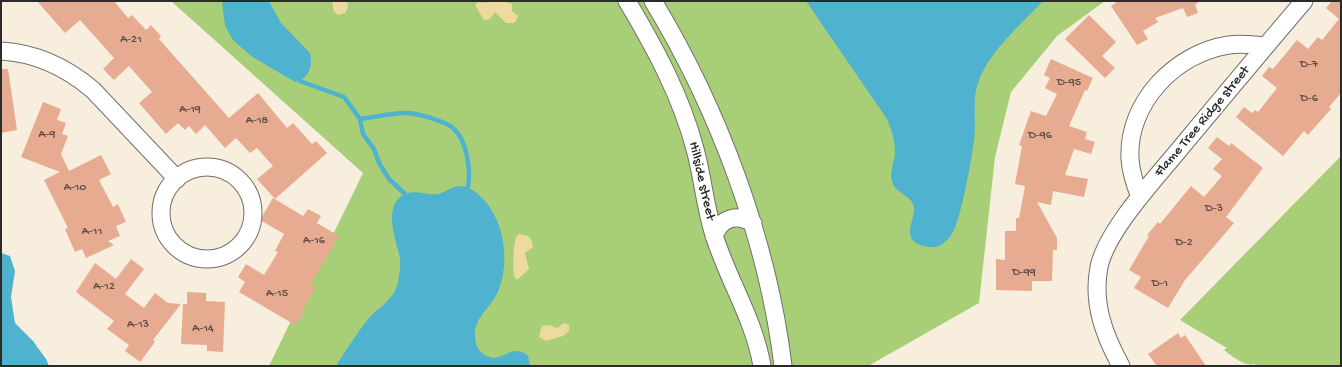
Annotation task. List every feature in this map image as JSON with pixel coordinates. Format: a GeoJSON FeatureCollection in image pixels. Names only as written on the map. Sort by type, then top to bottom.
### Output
{"type":"FeatureCollection","features":[{"type":"Feature","properties":{"kind":"street","name":"Hillside street"},"geometry":{"type":"LineString","coordinates":[[626,1],[662,62],[686,119],[702,177],[714,236],[753,328],[762,366]]}},
{"type":"Feature","properties":{"kind":"street","name":"Hillside street"},"geometry":{"type":"LineString","coordinates":[[653,1],[682,53],[722,137],[753,223],[774,316],[782,366]]}},
{"type":"Feature","properties":{"kind":"street","name":"Flame Tree Ridge street"},"geometry":{"type":"LineString","coordinates":[[1120,366],[1105,334],[1100,315],[1097,282],[1105,250],[1140,197],[1304,1]]}},
{"type":"Feature","properties":{"kind":"street","name":"Flame Tree Ridge street"},"geometry":{"type":"LineString","coordinates":[[1140,197],[1133,178],[1130,159],[1131,139],[1136,120],[1155,87],[1167,74],[1181,63],[1212,48],[1230,45],[1265,46]]}},
{"type":"Feature","properties":{"kind":"street"},"geometry":{"type":"LineString","coordinates":[[1,51],[28,55],[46,60],[78,78],[93,90],[177,179]]}},
{"type":"Feature","properties":{"kind":"street"},"geometry":{"type":"LineString","coordinates":[[217,168],[227,172],[243,185],[252,204],[252,225],[248,235],[234,251],[214,258],[193,257],[184,252],[168,238],[163,223],[162,207],[167,192],[177,179],[195,169],[217,168]]}},
{"type":"Feature","properties":{"kind":"street"},"geometry":{"type":"LineString","coordinates":[[714,236],[720,225],[730,218],[738,217],[753,223]]}},
{"type":"Feature","properties":{"kind":"green space"},"geometry":{"type":"Polygon","coordinates":[[[171,1],[1105,1],[1057,36],[1011,92],[995,157],[979,303],[868,366],[269,366],[363,173],[171,1]]]}},
{"type":"Feature","properties":{"kind":"green space"},"geometry":{"type":"Polygon","coordinates":[[[1341,156],[1341,366],[1250,365],[1224,350],[1227,348],[1180,320],[1341,156]]]}},
{"type":"Feature","properties":{"kind":"sand"},"geometry":{"type":"Polygon","coordinates":[[[333,1],[347,1],[348,7],[345,13],[338,15],[336,13],[333,9],[333,1]]]}},
{"type":"Feature","properties":{"kind":"sand"},"geometry":{"type":"Polygon","coordinates":[[[490,1],[502,1],[512,4],[512,11],[518,16],[514,23],[506,23],[495,12],[490,19],[484,20],[475,5],[478,2],[486,3],[490,1]]]}},
{"type":"Feature","properties":{"kind":"sand"},"geometry":{"type":"Polygon","coordinates":[[[519,234],[528,236],[532,241],[533,247],[525,253],[529,269],[518,279],[516,279],[514,276],[513,265],[516,237],[519,234]]]}},
{"type":"Feature","properties":{"kind":"sand"},"geometry":{"type":"Polygon","coordinates":[[[564,323],[569,325],[569,331],[563,336],[546,341],[539,337],[542,326],[550,325],[557,328],[564,323]]]}},
{"type":"Feature","properties":{"kind":"water"},"geometry":{"type":"Polygon","coordinates":[[[222,1],[269,1],[281,23],[310,53],[311,63],[307,75],[295,82],[251,56],[233,40],[225,26],[222,1]]]}},
{"type":"Feature","properties":{"kind":"water"},"geometry":{"type":"Polygon","coordinates":[[[806,1],[1043,1],[999,48],[991,58],[979,80],[975,95],[975,132],[973,149],[963,201],[953,232],[942,245],[926,247],[917,244],[912,240],[910,230],[914,208],[911,201],[893,184],[891,172],[895,155],[895,147],[887,119],[806,1]]]}},
{"type":"Feature","properties":{"kind":"water"},"geometry":{"type":"Polygon","coordinates":[[[461,186],[471,189],[484,200],[491,209],[500,230],[503,242],[504,266],[499,289],[476,325],[475,341],[478,349],[488,357],[493,358],[519,351],[528,356],[530,366],[336,366],[369,318],[389,300],[397,286],[400,272],[400,262],[392,224],[392,215],[398,199],[405,194],[413,192],[438,194],[454,187],[461,186]]]}},
{"type":"Feature","properties":{"kind":"water"},"geometry":{"type":"Polygon","coordinates":[[[1,253],[10,256],[15,271],[11,297],[15,323],[33,341],[46,359],[49,366],[1,366],[1,253]]]}},
{"type":"Feature","properties":{"kind":"building"},"geometry":{"type":"Polygon","coordinates":[[[37,1],[114,1],[128,18],[132,15],[146,30],[151,25],[161,36],[159,39],[229,118],[258,93],[287,128],[293,123],[312,144],[316,141],[327,153],[275,199],[257,179],[273,166],[257,148],[250,153],[236,138],[225,148],[205,125],[196,134],[189,126],[185,130],[178,123],[166,134],[139,103],[152,92],[129,66],[114,80],[103,69],[114,58],[80,20],[65,33],[37,1]]]}},
{"type":"Feature","properties":{"kind":"building"},"geometry":{"type":"Polygon","coordinates":[[[1118,1],[1198,1],[1198,3],[1195,4],[1198,13],[1187,17],[1183,8],[1155,18],[1158,22],[1143,31],[1148,39],[1137,45],[1111,6],[1118,1]]]}},
{"type":"Feature","properties":{"kind":"building"},"geometry":{"type":"Polygon","coordinates":[[[1332,1],[1341,1],[1341,93],[1329,107],[1331,109],[1308,135],[1304,131],[1283,156],[1236,117],[1244,107],[1252,113],[1255,110],[1258,112],[1277,88],[1262,76],[1269,67],[1273,69],[1297,40],[1308,49],[1318,37],[1322,40],[1339,19],[1326,8],[1332,1]]]}},
{"type":"Feature","properties":{"kind":"building"},"geometry":{"type":"Polygon","coordinates":[[[1089,15],[1116,42],[1102,56],[1115,68],[1105,78],[1065,39],[1089,15]]]}},
{"type":"Feature","properties":{"kind":"building"},"geometry":{"type":"Polygon","coordinates":[[[1051,59],[1093,78],[1087,91],[1085,90],[1069,126],[1087,132],[1085,139],[1095,142],[1091,154],[1074,149],[1065,175],[1088,179],[1084,197],[1053,191],[1051,205],[1037,202],[1057,238],[1057,250],[1053,250],[1052,281],[1032,281],[1032,291],[996,290],[996,259],[1005,260],[1005,231],[1016,231],[1016,218],[1019,218],[1025,186],[1015,184],[1022,146],[1019,145],[1031,111],[1046,116],[1057,94],[1045,88],[1050,78],[1044,75],[1051,59]]]}},
{"type":"Feature","properties":{"kind":"building"},"geometry":{"type":"Polygon","coordinates":[[[1,69],[8,69],[17,130],[1,133],[1,69]]]}},
{"type":"Feature","properties":{"kind":"building"},"geometry":{"type":"Polygon","coordinates":[[[43,102],[61,109],[57,120],[66,123],[62,134],[68,136],[61,154],[69,171],[101,155],[111,174],[99,180],[113,207],[118,204],[126,222],[116,226],[120,236],[108,241],[114,245],[86,258],[82,249],[75,252],[65,229],[68,228],[44,180],[60,172],[21,157],[43,102]]]}},
{"type":"Feature","properties":{"kind":"building"},"geometry":{"type":"Polygon","coordinates":[[[1217,137],[1229,146],[1231,143],[1263,168],[1226,217],[1234,223],[1185,280],[1168,308],[1134,288],[1141,277],[1129,270],[1149,236],[1147,235],[1158,222],[1160,224],[1191,186],[1204,197],[1222,176],[1213,169],[1222,159],[1208,148],[1217,137]]]}},
{"type":"Feature","properties":{"kind":"building"},"geometry":{"type":"Polygon","coordinates":[[[273,198],[303,216],[308,209],[321,216],[317,223],[339,236],[310,285],[315,288],[302,310],[304,311],[295,325],[239,292],[245,282],[238,277],[246,264],[264,275],[278,252],[275,251],[284,234],[260,220],[273,198]]]}},
{"type":"Feature","properties":{"kind":"building"},"geometry":{"type":"Polygon","coordinates":[[[131,259],[144,269],[125,294],[144,308],[155,293],[168,303],[181,304],[153,340],[155,342],[140,362],[125,351],[129,345],[107,329],[114,321],[76,292],[95,263],[116,279],[131,259]]]}},
{"type":"Feature","properties":{"kind":"building"},"geometry":{"type":"Polygon","coordinates":[[[187,292],[206,293],[206,301],[225,302],[223,352],[207,351],[207,345],[181,344],[183,304],[187,304],[187,292]]]}},
{"type":"Feature","properties":{"kind":"building"},"geometry":{"type":"Polygon","coordinates":[[[1178,333],[1181,338],[1185,335],[1206,366],[1157,366],[1148,354],[1178,333]]]}},
{"type":"Feature","properties":{"kind":"waterway"},"geometry":{"type":"LineString","coordinates":[[300,81],[344,97],[360,119],[411,113],[431,118],[449,125],[458,133],[465,147],[469,172],[468,187]]}},
{"type":"Feature","properties":{"kind":"waterway"},"geometry":{"type":"LineString","coordinates":[[360,119],[363,134],[374,149],[379,163],[389,179],[405,194]]}}]}
